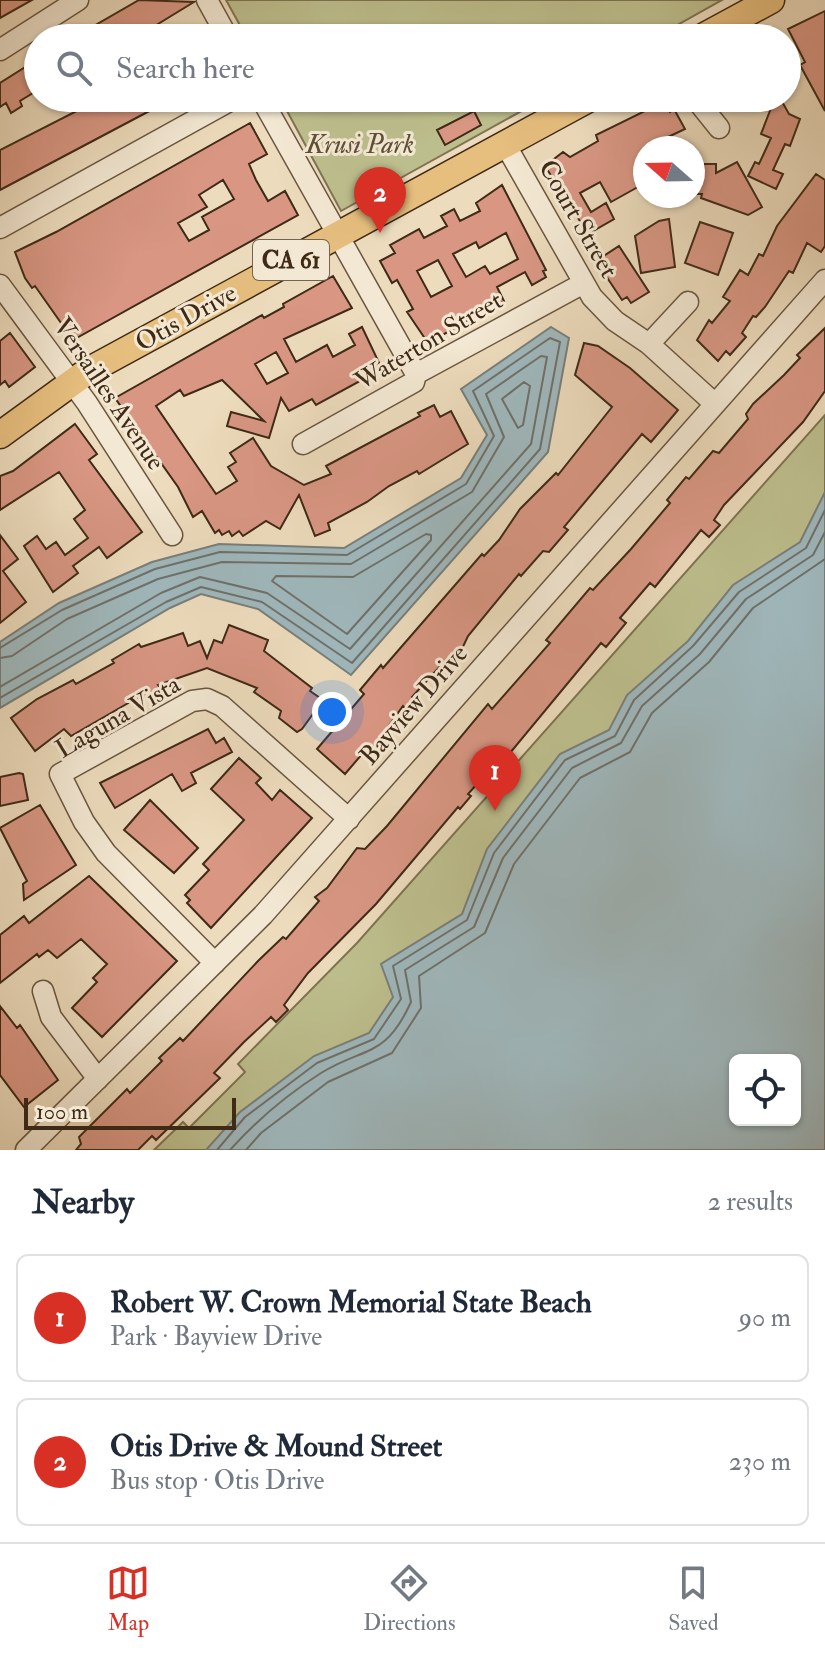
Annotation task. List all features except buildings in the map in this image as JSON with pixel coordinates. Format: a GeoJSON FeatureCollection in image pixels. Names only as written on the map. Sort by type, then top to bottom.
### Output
{"type":"FeatureCollection","features":[{"type":"Feature","properties":{"kind":"main road"},"geometry":{"type":"LineString","coordinates":[[727,24],[771,0]]}},
{"type":"Feature","properties":{"kind":"main road","name":"Otis Drive"},"geometry":{"type":"LineString","coordinates":[[0,435],[72,382],[564,112]]}},
{"type":"Feature","properties":{"kind":"street"},"geometry":{"type":"LineString","coordinates":[[41,24],[78,0]]}},
{"type":"Feature","properties":{"kind":"street"},"geometry":{"type":"LineString","coordinates":[[207,0],[220,24]]}},
{"type":"Feature","properties":{"kind":"street"},"geometry":{"type":"LineString","coordinates":[[0,50],[24,35]]}},
{"type":"Feature","properties":{"kind":"street"},"geometry":{"type":"LineString","coordinates":[[0,228],[210,112]]}},
{"type":"Feature","properties":{"kind":"street"},"geometry":{"type":"LineString","coordinates":[[269,112],[416,374]]}},
{"type":"Feature","properties":{"kind":"street"},"geometry":{"type":"LineString","coordinates":[[706,112],[719,128]]}},
{"type":"Feature","properties":{"kind":"street","name":"Court Street"},"geometry":{"type":"LineString","coordinates":[[505,144],[582,284],[603,310],[649,344],[715,404]]}},
{"type":"Feature","properties":{"kind":"street","name":"Bayview Drive"},"geometry":{"type":"LineString","coordinates":[[26,1150],[215,963],[349,819],[825,280]]}},
{"type":"Feature","properties":{"kind":"street","name":"Waterton Street"},"geometry":{"type":"LineString","coordinates":[[303,444],[414,382],[416,374],[582,284]]}},
{"type":"Feature","properties":{"kind":"street","name":"Versailles Avenue"},"geometry":{"type":"LineString","coordinates":[[0,285],[72,382],[172,535]]}},
{"type":"Feature","properties":{"kind":"street"},"geometry":{"type":"LineString","coordinates":[[649,344],[688,302]]}},
{"type":"Feature","properties":{"kind":"street","name":"Laguna Vista"},"geometry":{"type":"LineString","coordinates":[[215,963],[106,853],[84,822],[60,774],[192,701],[207,699],[222,706],[349,819]]}},
{"type":"Feature","properties":{"kind":"street"},"geometry":{"type":"LineString","coordinates":[[43,991],[51,1017],[98,1079]]}},
{"type":"Feature","properties":{"kind":"green space"},"geometry":{"type":"Polygon","coordinates":[[[226,0],[722,0],[679,24],[239,24],[226,0]]]}},
{"type":"Feature","properties":{"kind":"green space","name":"Krusi Park"},"geometry":{"type":"Polygon","coordinates":[[[288,112],[520,112],[341,211],[288,112]]]}},
{"type":"Feature","properties":{"kind":"green space"},"geometry":{"type":"Polygon","coordinates":[[[825,415],[825,983],[781,966],[825,1150],[154,1150],[183,1122],[189,1128],[245,1072],[238,1064],[357,943],[825,415]]]}},
{"type":"Feature","properties":{"kind":"water"},"geometry":{"type":"Polygon","coordinates":[[[551,327],[569,338],[548,452],[351,675],[258,609],[201,594],[170,608],[0,708],[0,642],[59,603],[152,562],[219,544],[344,548],[461,478],[487,435],[461,389],[551,327]]]}},
{"type":"Feature","properties":{"kind":"water"},"geometry":{"type":"Polygon","coordinates":[[[825,492],[825,1150],[206,1150],[240,1112],[314,1056],[369,1033],[393,997],[381,964],[462,914],[487,849],[560,754],[609,730],[627,695],[688,641],[733,585],[800,542],[825,492]]]}},
{"type":"Feature","properties":{"kind":"place","name":"Otis Drive & Mound Street"},"geometry":{"type":"Point","coordinates":[380,233]}},
{"type":"Feature","properties":{"kind":"place","name":"Robert W. Crown Memorial State Beach"},"geometry":{"type":"Point","coordinates":[495,811]}}]}
